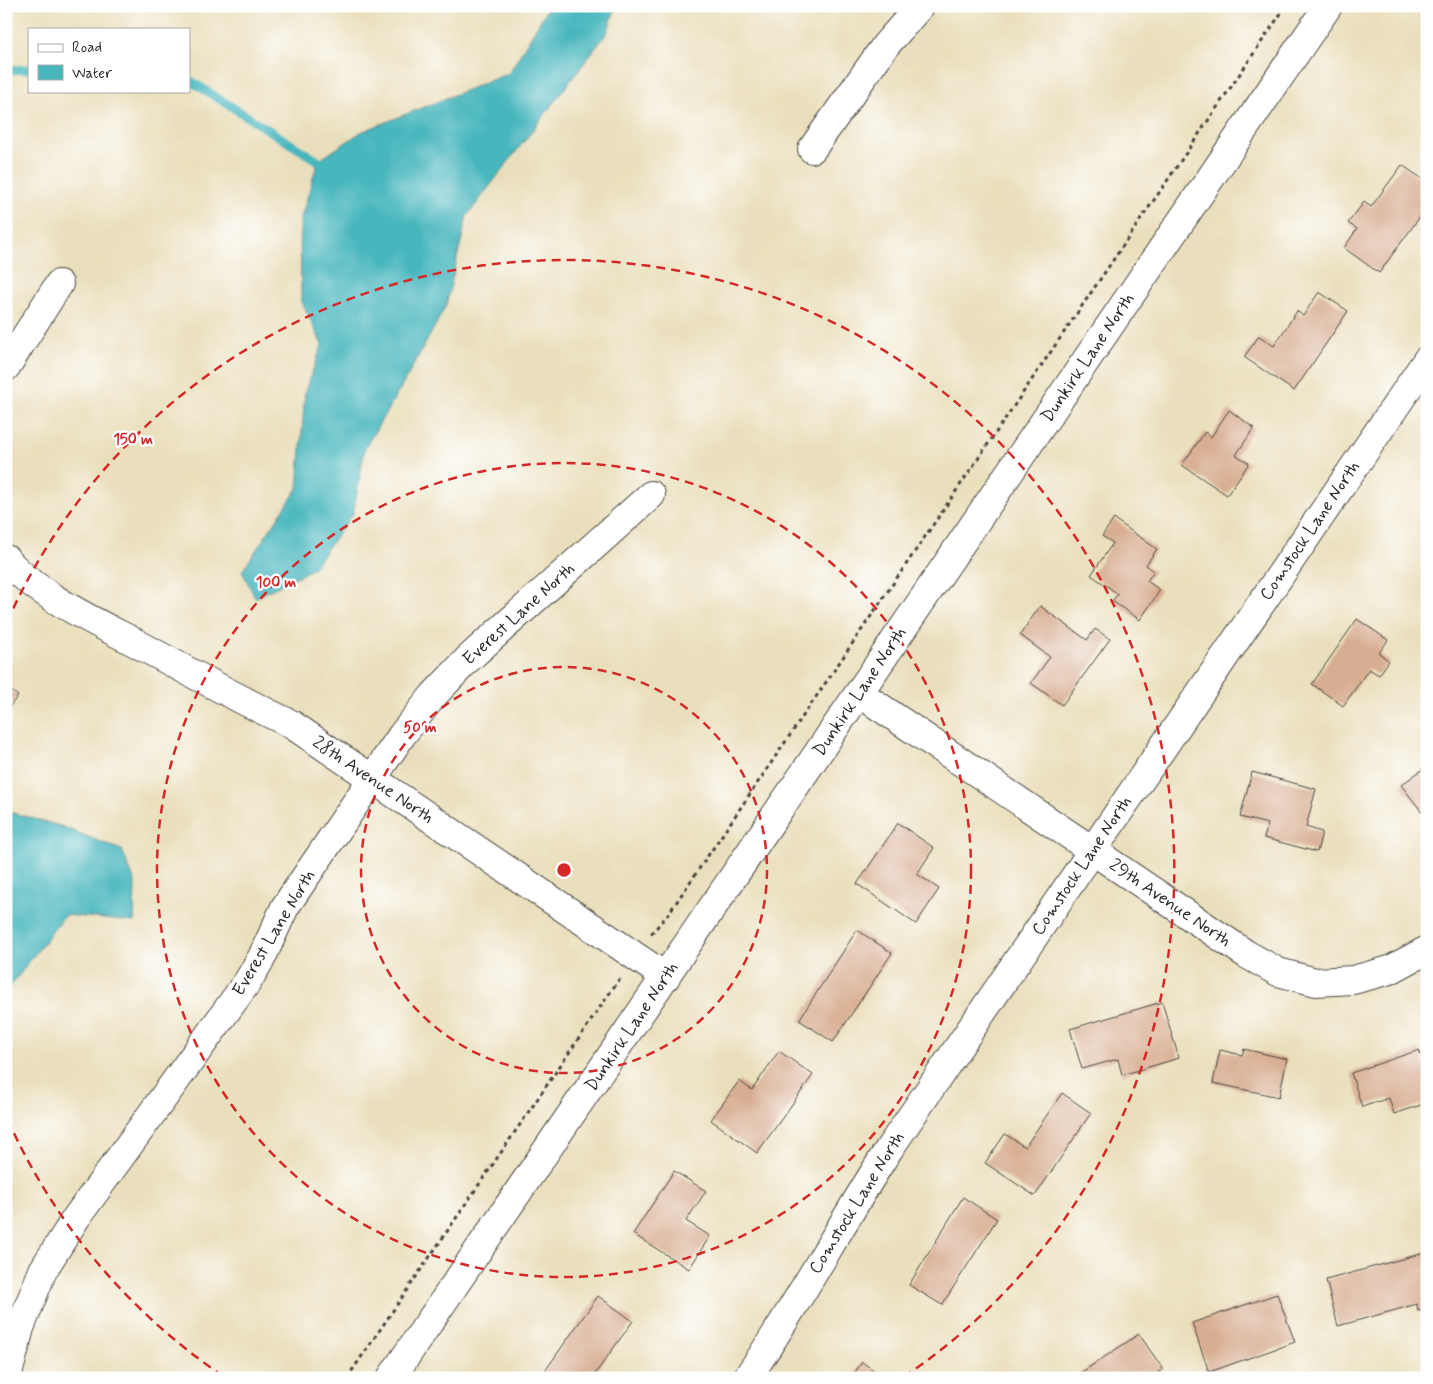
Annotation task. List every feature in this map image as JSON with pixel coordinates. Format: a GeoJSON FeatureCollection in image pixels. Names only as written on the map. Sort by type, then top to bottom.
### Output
{"type":"FeatureCollection","features":[{"type":"Feature","properties":{"kind":"street"},"geometry":{"type":"LineString","coordinates":[[812,149],[885,46],[920,6]]}},
{"type":"Feature","properties":{"kind":"street","name":"Dunkirk Lane North"},"geometry":{"type":"LineString","coordinates":[[391,1378],[1328,6]]}},
{"type":"Feature","properties":{"kind":"street"},"geometry":{"type":"LineString","coordinates":[[6,367],[59,284]]}},
{"type":"Feature","properties":{"kind":"street","name":"Comstock Lane North"},"geometry":{"type":"LineString","coordinates":[[746,1378],[792,1309],[856,1200],[889,1149],[1427,360]]}},
{"type":"Feature","properties":{"kind":"street","name":"Everest Lane North"},"geometry":{"type":"LineString","coordinates":[[7,1378],[20,1328],[43,1270],[76,1218],[248,981],[262,957],[285,907],[402,735],[433,696],[468,659],[651,495]]}},
{"type":"Feature","properties":{"kind":"street","name":"28th Avenue North"},"geometry":{"type":"LineString","coordinates":[[6,559],[17,571],[67,606],[290,724],[666,977]]}},
{"type":"Feature","properties":{"kind":"street","name":"29th Avenue North"},"geometry":{"type":"LineString","coordinates":[[859,693],[1246,954],[1278,972],[1316,982],[1353,980],[1390,970],[1427,950]]}},
{"type":"Feature","properties":{"kind":"path"},"geometry":{"type":"LineString","coordinates":[[347,1378],[634,956],[669,913],[1286,6]]}},
{"type":"Feature","properties":{"kind":"water"},"geometry":{"type":"Polygon","coordinates":[[[549,6],[616,6],[607,33],[467,216],[446,306],[365,448],[353,514],[312,569],[255,598],[242,571],[298,488],[305,391],[322,345],[301,300],[300,221],[318,161],[361,132],[509,73],[549,6]]]}},
{"type":"Feature","properties":{"kind":"water"},"geometry":{"type":"Polygon","coordinates":[[[6,811],[60,826],[122,850],[135,882],[134,922],[65,915],[6,992],[6,811]]]}},
{"type":"Feature","properties":{"kind":"building"},"geometry":{"type":"Polygon","coordinates":[[[1402,165],[1427,182],[1427,207],[1379,273],[1344,248],[1357,229],[1348,223],[1364,202],[1371,207],[1402,165]]]}},
{"type":"Feature","properties":{"kind":"building"},"geometry":{"type":"Polygon","coordinates":[[[1319,292],[1348,311],[1294,391],[1244,357],[1259,336],[1274,346],[1297,311],[1303,316],[1319,292]]]}},
{"type":"Feature","properties":{"kind":"building"},"geometry":{"type":"Polygon","coordinates":[[[1229,410],[1254,428],[1236,455],[1249,463],[1227,495],[1182,465],[1205,432],[1211,437],[1229,410]]]}},
{"type":"Feature","properties":{"kind":"building"},"geometry":{"type":"Polygon","coordinates":[[[1114,519],[1157,549],[1146,565],[1154,571],[1147,581],[1160,590],[1140,620],[1112,601],[1118,594],[1091,575],[1113,543],[1102,536],[1114,519]]]}},
{"type":"Feature","properties":{"kind":"building"},"geometry":{"type":"Polygon","coordinates":[[[1040,606],[1087,640],[1095,629],[1110,639],[1062,705],[1031,683],[1050,657],[1020,635],[1040,606]]]}},
{"type":"Feature","properties":{"kind":"building"},"geometry":{"type":"Polygon","coordinates":[[[1357,619],[1388,640],[1379,653],[1389,661],[1379,675],[1369,669],[1343,706],[1312,684],[1357,619]]]}},
{"type":"Feature","properties":{"kind":"building"},"geometry":{"type":"Polygon","coordinates":[[[6,687],[18,696],[6,711],[6,687]]]}},
{"type":"Feature","properties":{"kind":"building"},"geometry":{"type":"Polygon","coordinates":[[[1427,766],[1427,816],[1426,817],[1401,785],[1427,766]]]}},
{"type":"Feature","properties":{"kind":"building"},"geometry":{"type":"Polygon","coordinates":[[[1252,772],[1316,789],[1306,827],[1322,832],[1317,852],[1264,838],[1268,824],[1240,817],[1252,772]]]}},
{"type":"Feature","properties":{"kind":"building"},"geometry":{"type":"Polygon","coordinates":[[[898,823],[934,848],[917,874],[939,889],[916,924],[857,884],[898,823]]]}},
{"type":"Feature","properties":{"kind":"building"},"geometry":{"type":"Polygon","coordinates":[[[857,930],[892,953],[833,1042],[799,1020],[857,930]]]}},
{"type":"Feature","properties":{"kind":"building"},"geometry":{"type":"Polygon","coordinates":[[[1162,1002],[1179,1058],[1122,1075],[1118,1059],[1082,1069],[1070,1029],[1162,1002]]]}},
{"type":"Feature","properties":{"kind":"building"},"geometry":{"type":"Polygon","coordinates":[[[1244,1049],[1287,1059],[1279,1097],[1213,1083],[1220,1050],[1242,1055],[1244,1049]]]}},
{"type":"Feature","properties":{"kind":"building"},"geometry":{"type":"Polygon","coordinates":[[[1419,1050],[1424,1063],[1427,1062],[1427,1103],[1394,1114],[1389,1098],[1362,1107],[1351,1073],[1419,1050]]]}},
{"type":"Feature","properties":{"kind":"building"},"geometry":{"type":"Polygon","coordinates":[[[779,1051],[813,1075],[757,1153],[711,1120],[739,1081],[752,1090],[779,1051]]]}},
{"type":"Feature","properties":{"kind":"building"},"geometry":{"type":"Polygon","coordinates":[[[1062,1093],[1091,1113],[1035,1196],[985,1163],[1005,1134],[1025,1147],[1062,1093]]]}},
{"type":"Feature","properties":{"kind":"building"},"geometry":{"type":"Polygon","coordinates":[[[674,1171],[706,1191],[686,1221],[710,1236],[689,1269],[633,1234],[674,1171]]]}},
{"type":"Feature","properties":{"kind":"building"},"geometry":{"type":"Polygon","coordinates":[[[963,1197],[997,1219],[942,1305],[909,1285],[963,1197]]]}},
{"type":"Feature","properties":{"kind":"building"},"geometry":{"type":"Polygon","coordinates":[[[1427,1252],[1427,1309],[1418,1311],[1417,1304],[1338,1326],[1326,1280],[1427,1252]]]}},
{"type":"Feature","properties":{"kind":"building"},"geometry":{"type":"Polygon","coordinates":[[[1277,1294],[1295,1342],[1209,1372],[1192,1323],[1277,1294]]]}},
{"type":"Feature","properties":{"kind":"building"},"geometry":{"type":"Polygon","coordinates":[[[598,1296],[633,1321],[592,1378],[540,1378],[598,1296]]]}},
{"type":"Feature","properties":{"kind":"building"},"geometry":{"type":"Polygon","coordinates":[[[1139,1334],[1163,1369],[1150,1378],[1073,1378],[1139,1334]]]}},
{"type":"Feature","properties":{"kind":"building"},"geometry":{"type":"Polygon","coordinates":[[[862,1362],[885,1378],[851,1378],[862,1362]]]}},
{"type":"Feature","properties":{"kind":"waterway"},"geometry":{"type":"LineString","coordinates":[[6,70],[28,69]]}},
{"type":"Feature","properties":{"kind":"waterway"},"geometry":{"type":"LineString","coordinates":[[190,81],[318,161]]}}]}
